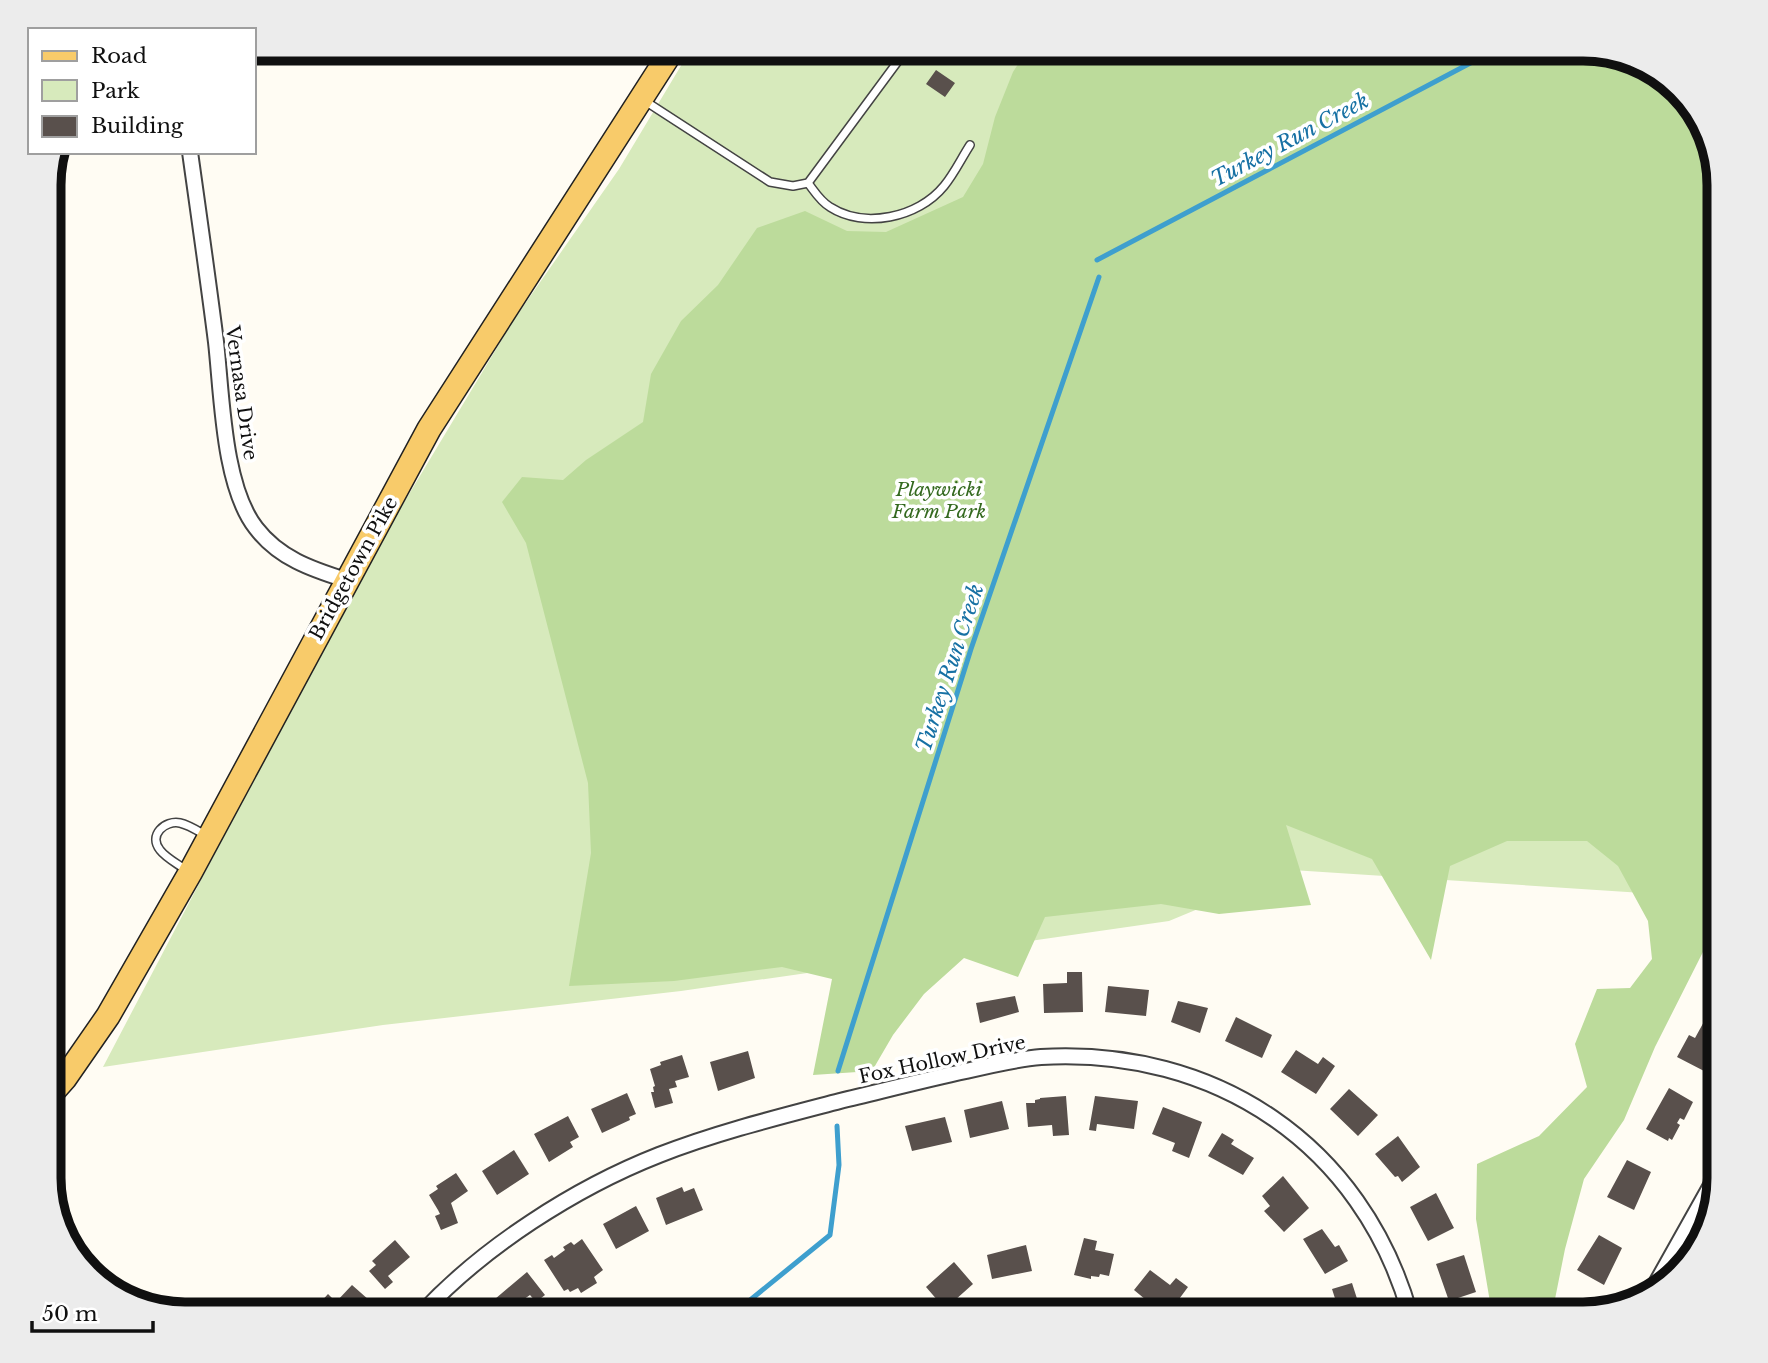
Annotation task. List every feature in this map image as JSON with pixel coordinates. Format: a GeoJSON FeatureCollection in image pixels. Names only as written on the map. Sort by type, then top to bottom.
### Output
{"type":"FeatureCollection","features":[{"type":"Feature","properties":{"kind":"main road","name":"Bridgetown Pike"},"geometry":{"type":"LineString","coordinates":[[62,1081],[108,1016],[190,873],[429,429],[665,61]]}},
{"type":"Feature","properties":{"kind":"street","name":"Vernasa Drive"},"geometry":{"type":"LineString","coordinates":[[190,154],[231,466],[240,497],[255,527],[271,545],[309,569],[346,580]]}},
{"type":"Feature","properties":{"kind":"street","name":"Fox Hollow Drive"},"geometry":{"type":"LineString","coordinates":[[434,1302],[460,1277],[531,1224],[600,1182],[661,1154],[718,1134],[908,1084],[1013,1060],[1090,1056],[1140,1062],[1185,1073],[1246,1101],[1296,1134],[1350,1191],[1378,1233],[1395,1268],[1406,1302]]}},
{"type":"Feature","properties":{"kind":"street"},"geometry":{"type":"LineString","coordinates":[[1662,1272],[1706,1194]]}},
{"type":"Feature","properties":{"kind":"lane"},"geometry":{"type":"LineString","coordinates":[[641,99],[770,182],[793,186],[808,183],[897,61]]}},
{"type":"Feature","properties":{"kind":"lane"},"geometry":{"type":"LineString","coordinates":[[808,183],[818,198],[839,212],[855,217],[881,218],[901,215],[943,188],[970,145]]}},
{"type":"Feature","properties":{"kind":"lane"},"geometry":{"type":"LineString","coordinates":[[190,873],[161,852],[156,844],[156,834],[163,826],[181,823],[209,837]]}},
{"type":"Feature","properties":{"kind":"green space","name":"Playwicki Farm Park"},"geometry":{"type":"Polygon","coordinates":[[[684,61],[1583,61],[1615,65],[1645,78],[1670,98],[1690,123],[1700,145],[1706,169],[1707,897],[1292,870],[1169,921],[681,991],[383,1025],[103,1067],[364,569],[513,321],[619,169],[684,61]]]}},
{"type":"Feature","properties":{"kind":"green space","name":"Playwicki Farm Park"},"geometry":{"type":"Polygon","coordinates":[[[1020,61],[1599,62],[1623,68],[1658,87],[1681,110],[1694,130],[1706,169],[1707,185],[1707,944],[1655,1047],[1624,1120],[1584,1179],[1554,1302],[1490,1302],[1476,1219],[1477,1164],[1539,1136],[1587,1087],[1575,1044],[1597,989],[1630,988],[1652,959],[1648,921],[1618,866],[1587,841],[1507,841],[1450,866],[1431,960],[1372,859],[1286,825],[1311,905],[1219,914],[1161,904],[1045,917],[1018,977],[964,958],[924,994],[893,1035],[872,1071],[813,1075],[832,979],[782,967],[674,981],[569,986],[591,853],[588,783],[526,543],[502,502],[522,477],[563,480],[586,460],[643,422],[651,374],[681,321],[718,285],[757,228],[805,211],[847,231],[886,232],[963,197],[983,164],[995,117],[1020,61]]]}},
{"type":"Feature","properties":{"kind":"building"},"geometry":{"type":"Polygon","coordinates":[[[936,70],[955,83],[945,97],[926,84],[936,70]]]}},
{"type":"Feature","properties":{"kind":"building"},"geometry":{"type":"Polygon","coordinates":[[[1067,972],[1082,972],[1083,1012],[1044,1013],[1043,984],[1067,983],[1067,972]]]}},
{"type":"Feature","properties":{"kind":"building"},"geometry":{"type":"Polygon","coordinates":[[[1108,986],[1149,990],[1146,1016],[1105,1012],[1108,986]]]}},
{"type":"Feature","properties":{"kind":"building"},"geometry":{"type":"Polygon","coordinates":[[[1015,996],[1019,1012],[980,1023],[976,1003],[1015,996]]]}},
{"type":"Feature","properties":{"kind":"building"},"geometry":{"type":"Polygon","coordinates":[[[1178,1001],[1208,1008],[1200,1033],[1171,1022],[1178,1001]]]}},
{"type":"Feature","properties":{"kind":"building"},"geometry":{"type":"Polygon","coordinates":[[[1236,1017],[1272,1035],[1262,1058],[1225,1041],[1236,1017]]]}},
{"type":"Feature","properties":{"kind":"building"},"geometry":{"type":"Polygon","coordinates":[[[1707,1019],[1706,1072],[1677,1057],[1689,1035],[1695,1038],[1707,1019]]]}},
{"type":"Feature","properties":{"kind":"building"},"geometry":{"type":"Polygon","coordinates":[[[1296,1050],[1318,1064],[1323,1057],[1335,1066],[1316,1094],[1281,1072],[1296,1050]]]}},
{"type":"Feature","properties":{"kind":"building"},"geometry":{"type":"Polygon","coordinates":[[[748,1051],[755,1078],[718,1091],[710,1062],[748,1051]]]}},
{"type":"Feature","properties":{"kind":"building"},"geometry":{"type":"Polygon","coordinates":[[[682,1055],[689,1077],[675,1081],[677,1087],[669,1089],[673,1103],[655,1108],[651,1092],[654,1092],[655,1086],[650,1069],[661,1065],[660,1062],[682,1055]]]}},
{"type":"Feature","properties":{"kind":"building"},"geometry":{"type":"Polygon","coordinates":[[[1669,1088],[1693,1102],[1684,1120],[1680,1118],[1677,1123],[1680,1125],[1672,1140],[1669,1138],[1668,1141],[1646,1129],[1669,1088]]]}},
{"type":"Feature","properties":{"kind":"building"},"geometry":{"type":"Polygon","coordinates":[[[1349,1089],[1378,1115],[1358,1136],[1330,1109],[1349,1089]]]}},
{"type":"Feature","properties":{"kind":"building"},"geometry":{"type":"Polygon","coordinates":[[[627,1093],[636,1114],[629,1117],[630,1120],[602,1133],[591,1109],[627,1093]]]}},
{"type":"Feature","properties":{"kind":"building"},"geometry":{"type":"Polygon","coordinates":[[[1066,1096],[1069,1135],[1053,1136],[1052,1125],[1028,1127],[1026,1103],[1035,1103],[1035,1100],[1040,1098],[1066,1096]]]}},
{"type":"Feature","properties":{"kind":"building"},"geometry":{"type":"Polygon","coordinates":[[[1095,1096],[1138,1101],[1134,1129],[1097,1124],[1096,1131],[1089,1130],[1095,1096]]]}},
{"type":"Feature","properties":{"kind":"building"},"geometry":{"type":"Polygon","coordinates":[[[1002,1101],[1009,1129],[970,1138],[964,1110],[1002,1101]]]}},
{"type":"Feature","properties":{"kind":"building"},"geometry":{"type":"Polygon","coordinates":[[[1163,1107],[1202,1122],[1189,1158],[1172,1151],[1175,1143],[1152,1134],[1163,1107]]]}},
{"type":"Feature","properties":{"kind":"building"},"geometry":{"type":"Polygon","coordinates":[[[568,1116],[579,1137],[570,1142],[573,1147],[549,1162],[534,1134],[568,1116]]]}},
{"type":"Feature","properties":{"kind":"building"},"geometry":{"type":"Polygon","coordinates":[[[945,1117],[952,1142],[912,1151],[905,1126],[945,1117]]]}},
{"type":"Feature","properties":{"kind":"building"},"geometry":{"type":"Polygon","coordinates":[[[1222,1133],[1234,1140],[1231,1144],[1254,1158],[1243,1175],[1208,1156],[1222,1133]]]}},
{"type":"Feature","properties":{"kind":"building"},"geometry":{"type":"Polygon","coordinates":[[[1398,1136],[1420,1167],[1402,1182],[1375,1154],[1398,1136]]]}},
{"type":"Feature","properties":{"kind":"building"},"geometry":{"type":"Polygon","coordinates":[[[514,1150],[529,1174],[497,1195],[482,1171],[514,1150]]]}},
{"type":"Feature","properties":{"kind":"building"},"geometry":{"type":"Polygon","coordinates":[[[1627,1160],[1651,1172],[1634,1210],[1607,1197],[1627,1160]]]}},
{"type":"Feature","properties":{"kind":"building"},"geometry":{"type":"Polygon","coordinates":[[[456,1173],[468,1191],[451,1203],[458,1223],[441,1230],[435,1216],[440,1214],[429,1195],[438,1189],[436,1186],[456,1173]]]}},
{"type":"Feature","properties":{"kind":"building"},"geometry":{"type":"Polygon","coordinates":[[[1283,1176],[1309,1208],[1284,1232],[1264,1211],[1270,1206],[1262,1196],[1283,1176]]]}},
{"type":"Feature","properties":{"kind":"building"},"geometry":{"type":"Polygon","coordinates":[[[682,1187],[684,1192],[694,1188],[703,1210],[666,1225],[656,1198],[682,1187]]]}},
{"type":"Feature","properties":{"kind":"building"},"geometry":{"type":"Polygon","coordinates":[[[1436,1193],[1454,1228],[1428,1241],[1410,1207],[1436,1193]]]}},
{"type":"Feature","properties":{"kind":"building"},"geometry":{"type":"Polygon","coordinates":[[[636,1206],[649,1231],[616,1249],[603,1224],[636,1206]]]}},
{"type":"Feature","properties":{"kind":"building"},"geometry":{"type":"Polygon","coordinates":[[[1322,1229],[1335,1247],[1339,1245],[1348,1261],[1325,1274],[1303,1239],[1322,1229]]]}},
{"type":"Feature","properties":{"kind":"building"},"geometry":{"type":"Polygon","coordinates":[[[1599,1235],[1622,1248],[1604,1285],[1577,1270],[1599,1235]]]}},
{"type":"Feature","properties":{"kind":"building"},"geometry":{"type":"Polygon","coordinates":[[[1084,1238],[1097,1241],[1095,1250],[1114,1254],[1109,1276],[1100,1274],[1099,1277],[1091,1276],[1091,1279],[1074,1275],[1084,1238]]]}},
{"type":"Feature","properties":{"kind":"building"},"geometry":{"type":"Polygon","coordinates":[[[582,1239],[603,1270],[594,1277],[597,1283],[581,1293],[578,1288],[570,1292],[568,1289],[564,1291],[544,1260],[552,1255],[554,1258],[565,1250],[563,1247],[571,1242],[574,1245],[582,1239]]]}},
{"type":"Feature","properties":{"kind":"building"},"geometry":{"type":"Polygon","coordinates":[[[395,1240],[410,1257],[388,1276],[393,1282],[385,1289],[369,1271],[376,1265],[372,1261],[395,1240]]]}},
{"type":"Feature","properties":{"kind":"building"},"geometry":{"type":"Polygon","coordinates":[[[1026,1245],[1032,1271],[992,1279],[987,1255],[1026,1245]]]}},
{"type":"Feature","properties":{"kind":"building"},"geometry":{"type":"Polygon","coordinates":[[[1464,1255],[1476,1292],[1449,1301],[1436,1264],[1464,1255]]]}},
{"type":"Feature","properties":{"kind":"building"},"geometry":{"type":"Polygon","coordinates":[[[954,1262],[973,1284],[953,1302],[939,1302],[926,1287],[954,1262]]]}},
{"type":"Feature","properties":{"kind":"building"},"geometry":{"type":"Polygon","coordinates":[[[1150,1270],[1170,1285],[1176,1278],[1188,1287],[1177,1302],[1148,1302],[1134,1290],[1150,1270]]]}},
{"type":"Feature","properties":{"kind":"building"},"geometry":{"type":"Polygon","coordinates":[[[527,1272],[545,1295],[536,1302],[530,1295],[520,1302],[497,1302],[495,1299],[527,1272]]]}},
{"type":"Feature","properties":{"kind":"building"},"geometry":{"type":"Polygon","coordinates":[[[1352,1283],[1358,1302],[1336,1302],[1332,1289],[1352,1283]]]}},
{"type":"Feature","properties":{"kind":"building"},"geometry":{"type":"Polygon","coordinates":[[[352,1285],[369,1300],[368,1302],[336,1302],[352,1285]]]}},
{"type":"Feature","properties":{"kind":"building"},"geometry":{"type":"Polygon","coordinates":[[[328,1294],[336,1302],[321,1302],[328,1294]]]}},
{"type":"Feature","properties":{"kind":"waterway","name":"Turkey Run Creek"},"geometry":{"type":"LineString","coordinates":[[1097,260],[1474,61]]}},
{"type":"Feature","properties":{"kind":"waterway","name":"Turkey Run Creek"},"geometry":{"type":"LineString","coordinates":[[838,1071],[971,649],[1099,277]]}},
{"type":"Feature","properties":{"kind":"waterway","name":"Turkey Run Creek"},"geometry":{"type":"LineString","coordinates":[[748,1302],[830,1235],[839,1165],[837,1126]]}}]}
